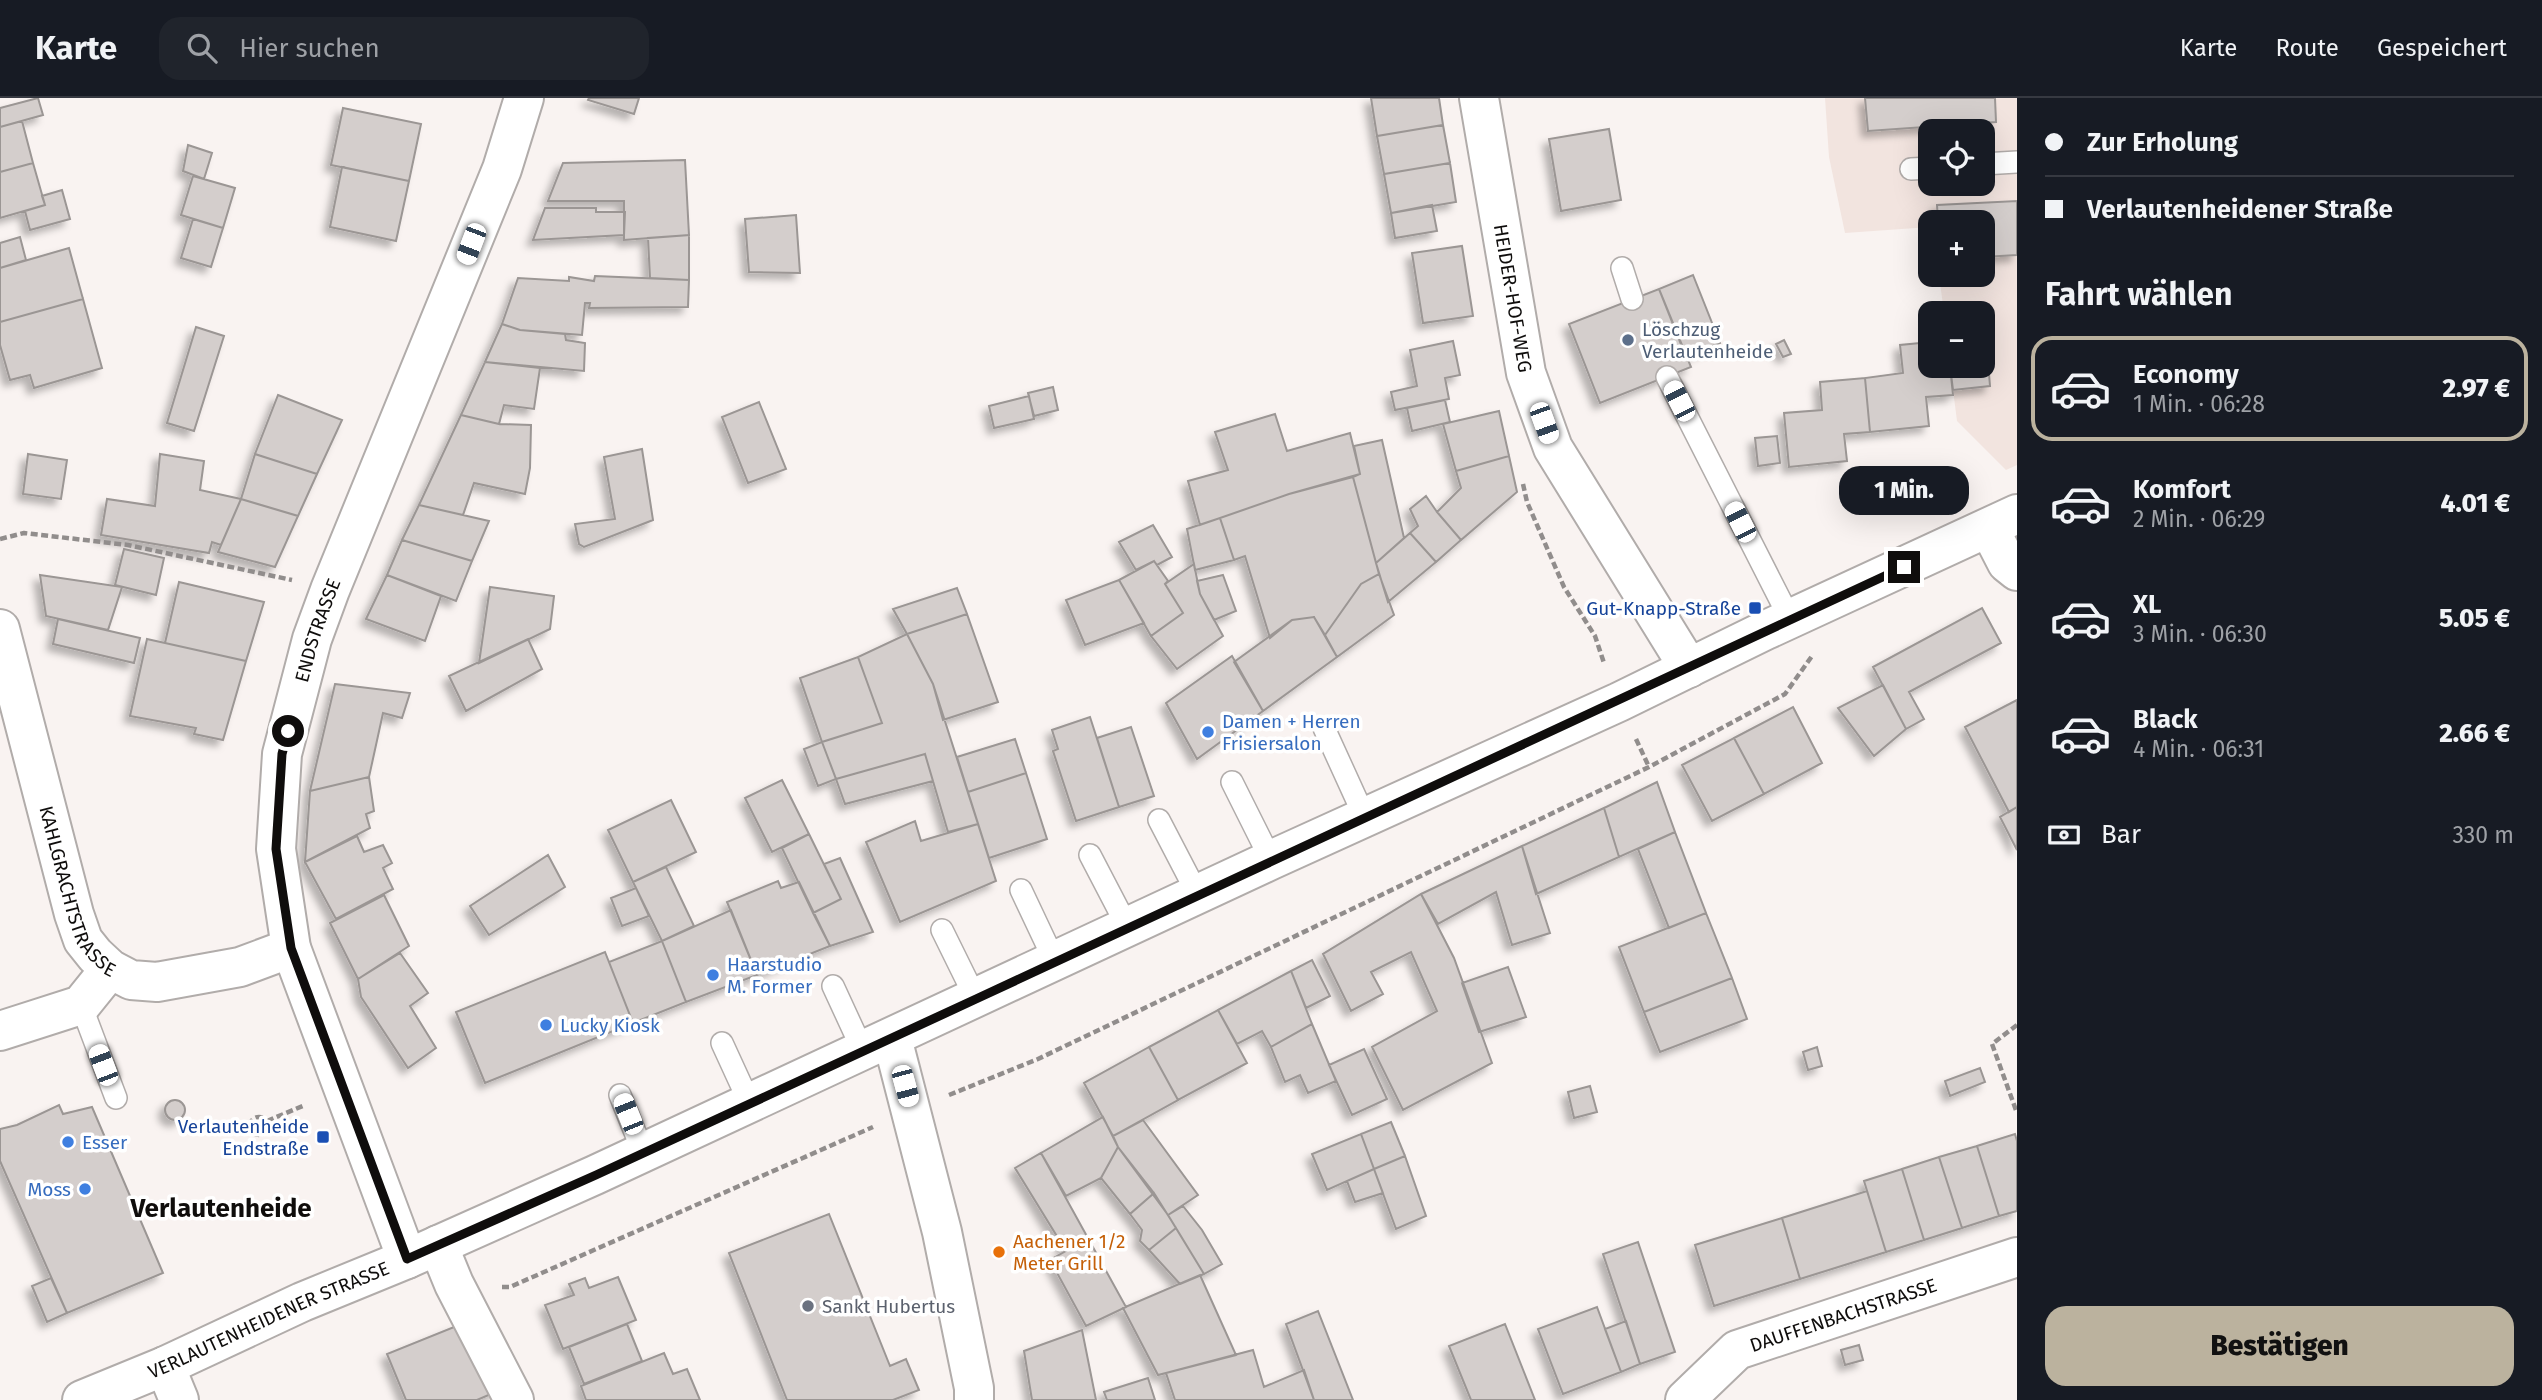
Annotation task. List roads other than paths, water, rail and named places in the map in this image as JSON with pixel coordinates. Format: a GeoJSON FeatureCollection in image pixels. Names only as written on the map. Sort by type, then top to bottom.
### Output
{"type":"FeatureCollection","features":[{"type":"Feature","properties":{"kind":"main road","name":"ENDSTRASSE"},"geometry":{"type":"LineString","coordinates":[[514,1400],[454,1284],[423,1252],[291,948],[276,849],[282,754],[312,639],[502,169],[524,98]]}},
{"type":"Feature","properties":{"kind":"main road","name":"HEIDER-HOF-WEG"},"geometry":{"type":"LineString","coordinates":[[1479,98],[1526,373],[1553,448],[1689,668]]}},
{"type":"Feature","properties":{"kind":"main road","name":"VERLAUTENHEIDENER STRASSE"},"geometry":{"type":"LineString","coordinates":[[82,1400],[172,1383],[302,1301],[423,1252],[750,1104],[2003,521]]}},
{"type":"Feature","properties":{"kind":"main road"},"geometry":{"type":"LineString","coordinates":[[2003,521],[2007,563],[2017,571]]}},
{"type":"Feature","properties":{"kind":"main road","name":"KAHLGRACHTSTRASSE"},"geometry":{"type":"LineString","coordinates":[[0,629],[83,940],[110,969],[131,980],[157,982],[240,967],[291,948]]}},
{"type":"Feature","properties":{"kind":"main road"},"geometry":{"type":"LineString","coordinates":[[0,1031],[81,1005],[110,969]]}},
{"type":"Feature","properties":{"kind":"main road"},"geometry":{"type":"LineString","coordinates":[[878,1044],[911,1111],[942,1232],[974,1388],[974,1400]]}},
{"type":"Feature","properties":{"kind":"main road","name":"DAUFFENBACHSTRASSE"},"geometry":{"type":"LineString","coordinates":[[1685,1400],[1737,1350],[2017,1256]]}},
{"type":"Feature","properties":{"kind":"lane"},"geometry":{"type":"LineString","coordinates":[[1995,163],[2017,162]]}},
{"type":"Feature","properties":{"kind":"lane"},"geometry":{"type":"LineString","coordinates":[[1622,268],[1632,299]]}},
{"type":"Feature","properties":{"kind":"lane"},"geometry":{"type":"LineString","coordinates":[[1667,377],[1790,619]]}},
{"type":"Feature","properties":{"kind":"lane"},"geometry":{"type":"LineString","coordinates":[[1324,728],[1365,818]]}},
{"type":"Feature","properties":{"kind":"lane"},"geometry":{"type":"LineString","coordinates":[[1233,782],[1271,860]]}},
{"type":"Feature","properties":{"kind":"lane"},"geometry":{"type":"LineString","coordinates":[[1159,820],[1198,895]]}},
{"type":"Feature","properties":{"kind":"lane"},"geometry":{"type":"LineString","coordinates":[[1090,855],[1128,928]]}},
{"type":"Feature","properties":{"kind":"lane"},"geometry":{"type":"LineString","coordinates":[[1021,890],[1055,962]]}},
{"type":"Feature","properties":{"kind":"lane"},"geometry":{"type":"LineString","coordinates":[[942,930],[976,999]]}},
{"type":"Feature","properties":{"kind":"lane"},"geometry":{"type":"LineString","coordinates":[[833,986],[878,1044]]}},
{"type":"Feature","properties":{"kind":"lane"},"geometry":{"type":"LineString","coordinates":[[81,1005],[117,1098]]}},
{"type":"Feature","properties":{"kind":"lane"},"geometry":{"type":"LineString","coordinates":[[722,1043],[750,1104]]}},
{"type":"Feature","properties":{"kind":"lane"},"geometry":{"type":"LineString","coordinates":[[620,1095],[643,1152]]}},
{"type":"Feature","properties":{"kind":"place","name":"Löschzug Verlautenheide"},"geometry":{"type":"Point","coordinates":[1628,340]}},
{"type":"Feature","properties":{"kind":"place","name":"Gut-Knapp-Straße"},"geometry":{"type":"Point","coordinates":[1755,608]}},
{"type":"Feature","properties":{"kind":"place","name":"Damen + Herren Frisiersalon"},"geometry":{"type":"Point","coordinates":[1208,732]}},
{"type":"Feature","properties":{"kind":"place","name":"Haarstudio M. Former"},"geometry":{"type":"Point","coordinates":[713,975]}},
{"type":"Feature","properties":{"kind":"place","name":"Lucky Kiosk"},"geometry":{"type":"Point","coordinates":[546,1025]}},
{"type":"Feature","properties":{"kind":"place","name":"Verlautenheide Endstraße"},"geometry":{"type":"Point","coordinates":[323,1137]}},
{"type":"Feature","properties":{"kind":"place","name":"Esser"},"geometry":{"type":"Point","coordinates":[68,1142]}},
{"type":"Feature","properties":{"kind":"place","name":"Moss"},"geometry":{"type":"Point","coordinates":[85,1189]}},
{"type":"Feature","properties":{"kind":"place","name":"Aachener 1/2 Meter Grill"},"geometry":{"type":"Point","coordinates":[999,1252]}},
{"type":"Feature","properties":{"kind":"place","name":"Sankt Hubertus"},"geometry":{"type":"Point","coordinates":[808,1306]}},
{"type":"Feature","properties":{"kind":"district","name":"Verlautenheide"},"geometry":{"type":"Point","coordinates":[221,1208]}}]}
